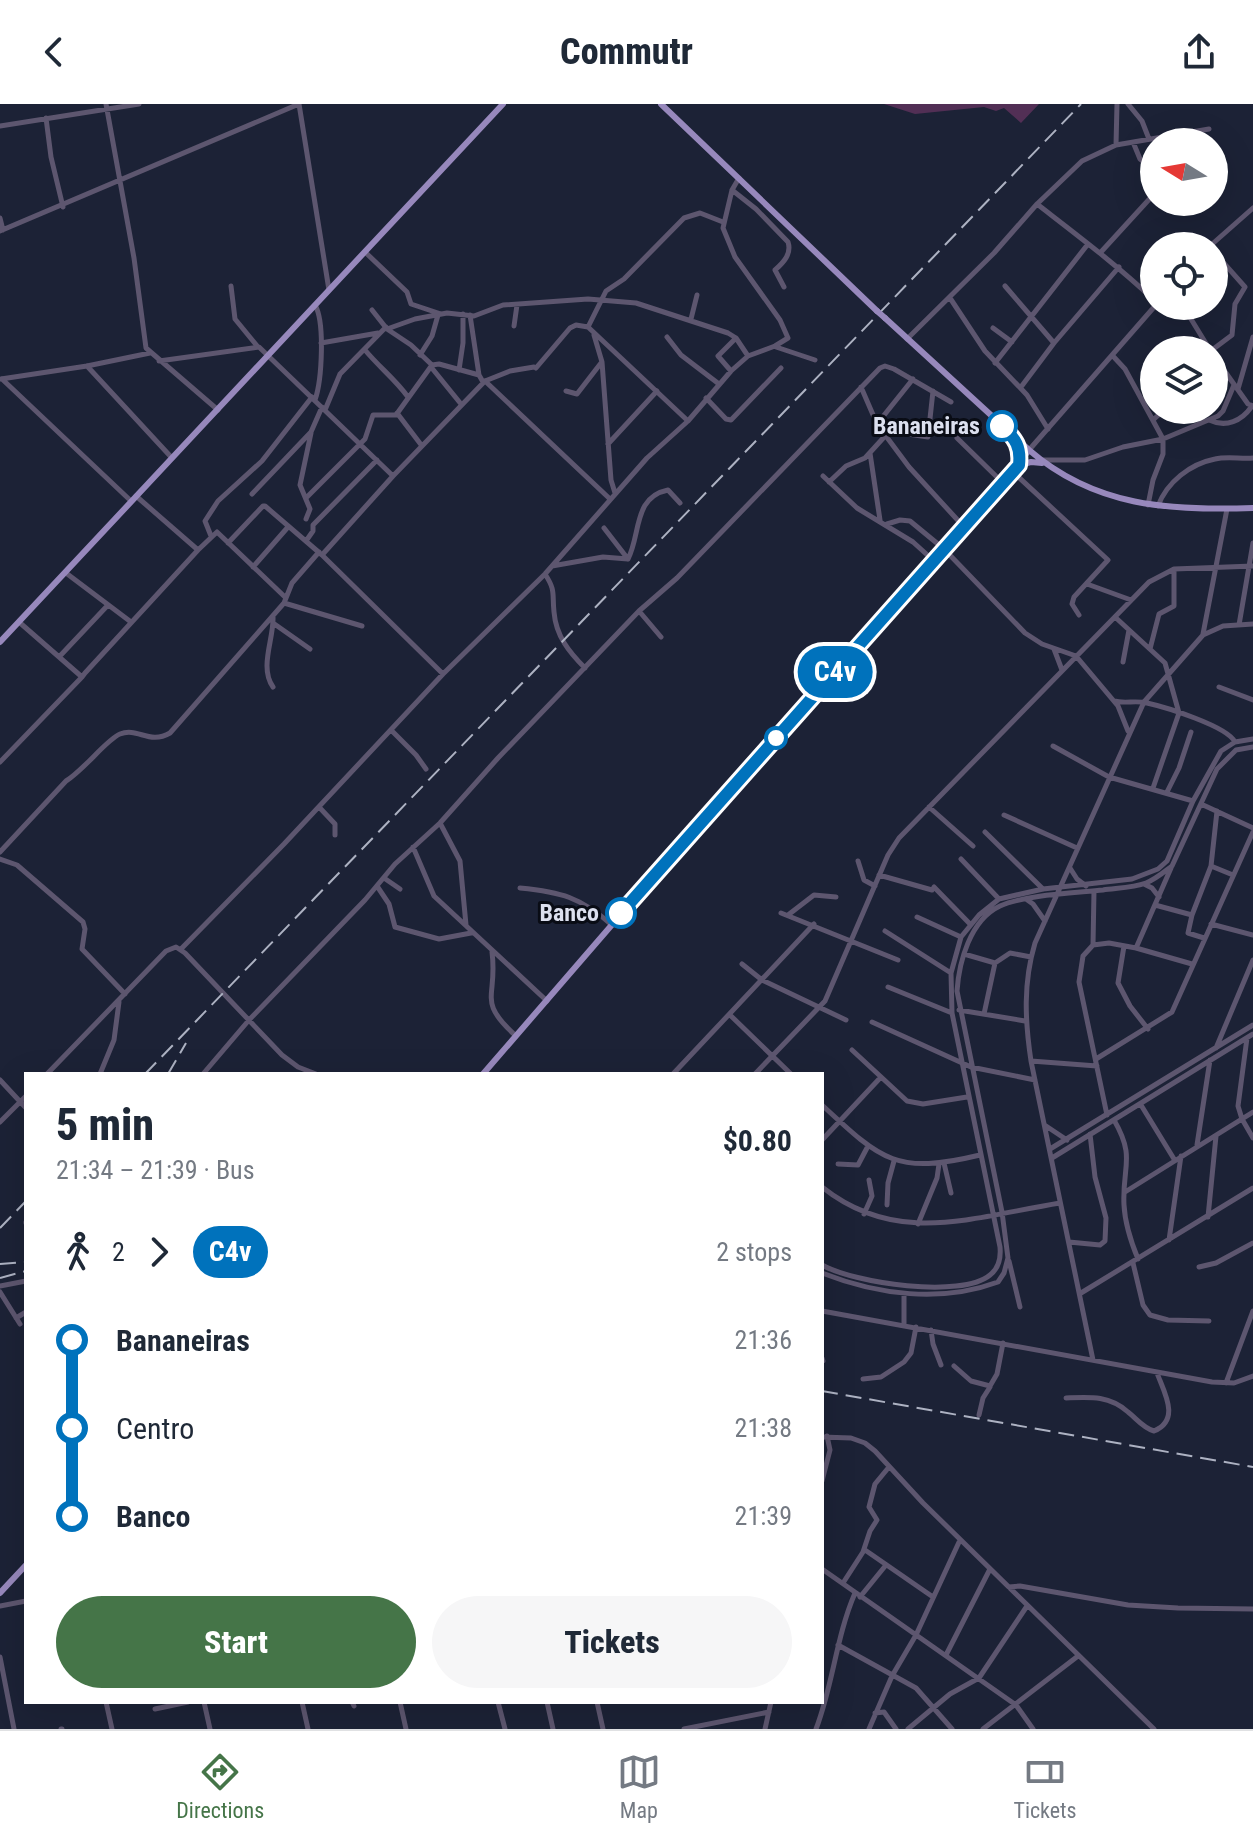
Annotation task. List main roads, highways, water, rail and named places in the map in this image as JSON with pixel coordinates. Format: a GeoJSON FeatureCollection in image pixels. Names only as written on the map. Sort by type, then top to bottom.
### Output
{"type":"FeatureCollection","features":[{"type":"Feature","properties":{"kind":"main road"},"geometry":{"type":"LineString","coordinates":[[0,642],[503,104]]}},
{"type":"Feature","properties":{"kind":"main road"},"geometry":{"type":"LineString","coordinates":[[661,104],[877,311],[1043,462],[1091,488],[1148,506],[1186,510],[1253,508]]}},
{"type":"Feature","properties":{"kind":"main road"},"geometry":{"type":"LineString","coordinates":[[1016,438],[1019,465]]}},
{"type":"Feature","properties":{"kind":"main road"},"geometry":{"type":"LineString","coordinates":[[485,1072],[1012,474],[1029,450]]}},
{"type":"Feature","properties":{"kind":"main road"},"geometry":{"type":"LineString","coordinates":[[1019,465],[1043,462]]}},
{"type":"Feature","properties":{"kind":"main road"},"geometry":{"type":"LineString","coordinates":[[0,1593],[24,1567]]}},
{"type":"Feature","properties":{"kind":"railway"},"geometry":{"type":"LineString","coordinates":[[147,1072],[1081,104]]}},
{"type":"Feature","properties":{"kind":"railway"},"geometry":{"type":"LineString","coordinates":[[169,1072],[186,1043]]}},
{"type":"Feature","properties":{"kind":"railway"},"geometry":{"type":"LineString","coordinates":[[0,1228],[24,1203]]}},
{"type":"Feature","properties":{"kind":"railway"},"geometry":{"type":"LineString","coordinates":[[0,1264],[24,1262]]}},
{"type":"Feature","properties":{"kind":"railway"},"geometry":{"type":"LineString","coordinates":[[0,1278],[24,1272]]}},
{"type":"Feature","properties":{"kind":"railway"},"geometry":{"type":"LineString","coordinates":[[824,1391],[1253,1467]]}},
{"type":"Feature","properties":{"kind":"place","name":"Bananeiras"},"geometry":{"type":"Point","coordinates":[1002,426]}},
{"type":"Feature","properties":{"kind":"place","name":"Banco"},"geometry":{"type":"Point","coordinates":[621,913]}}]}
